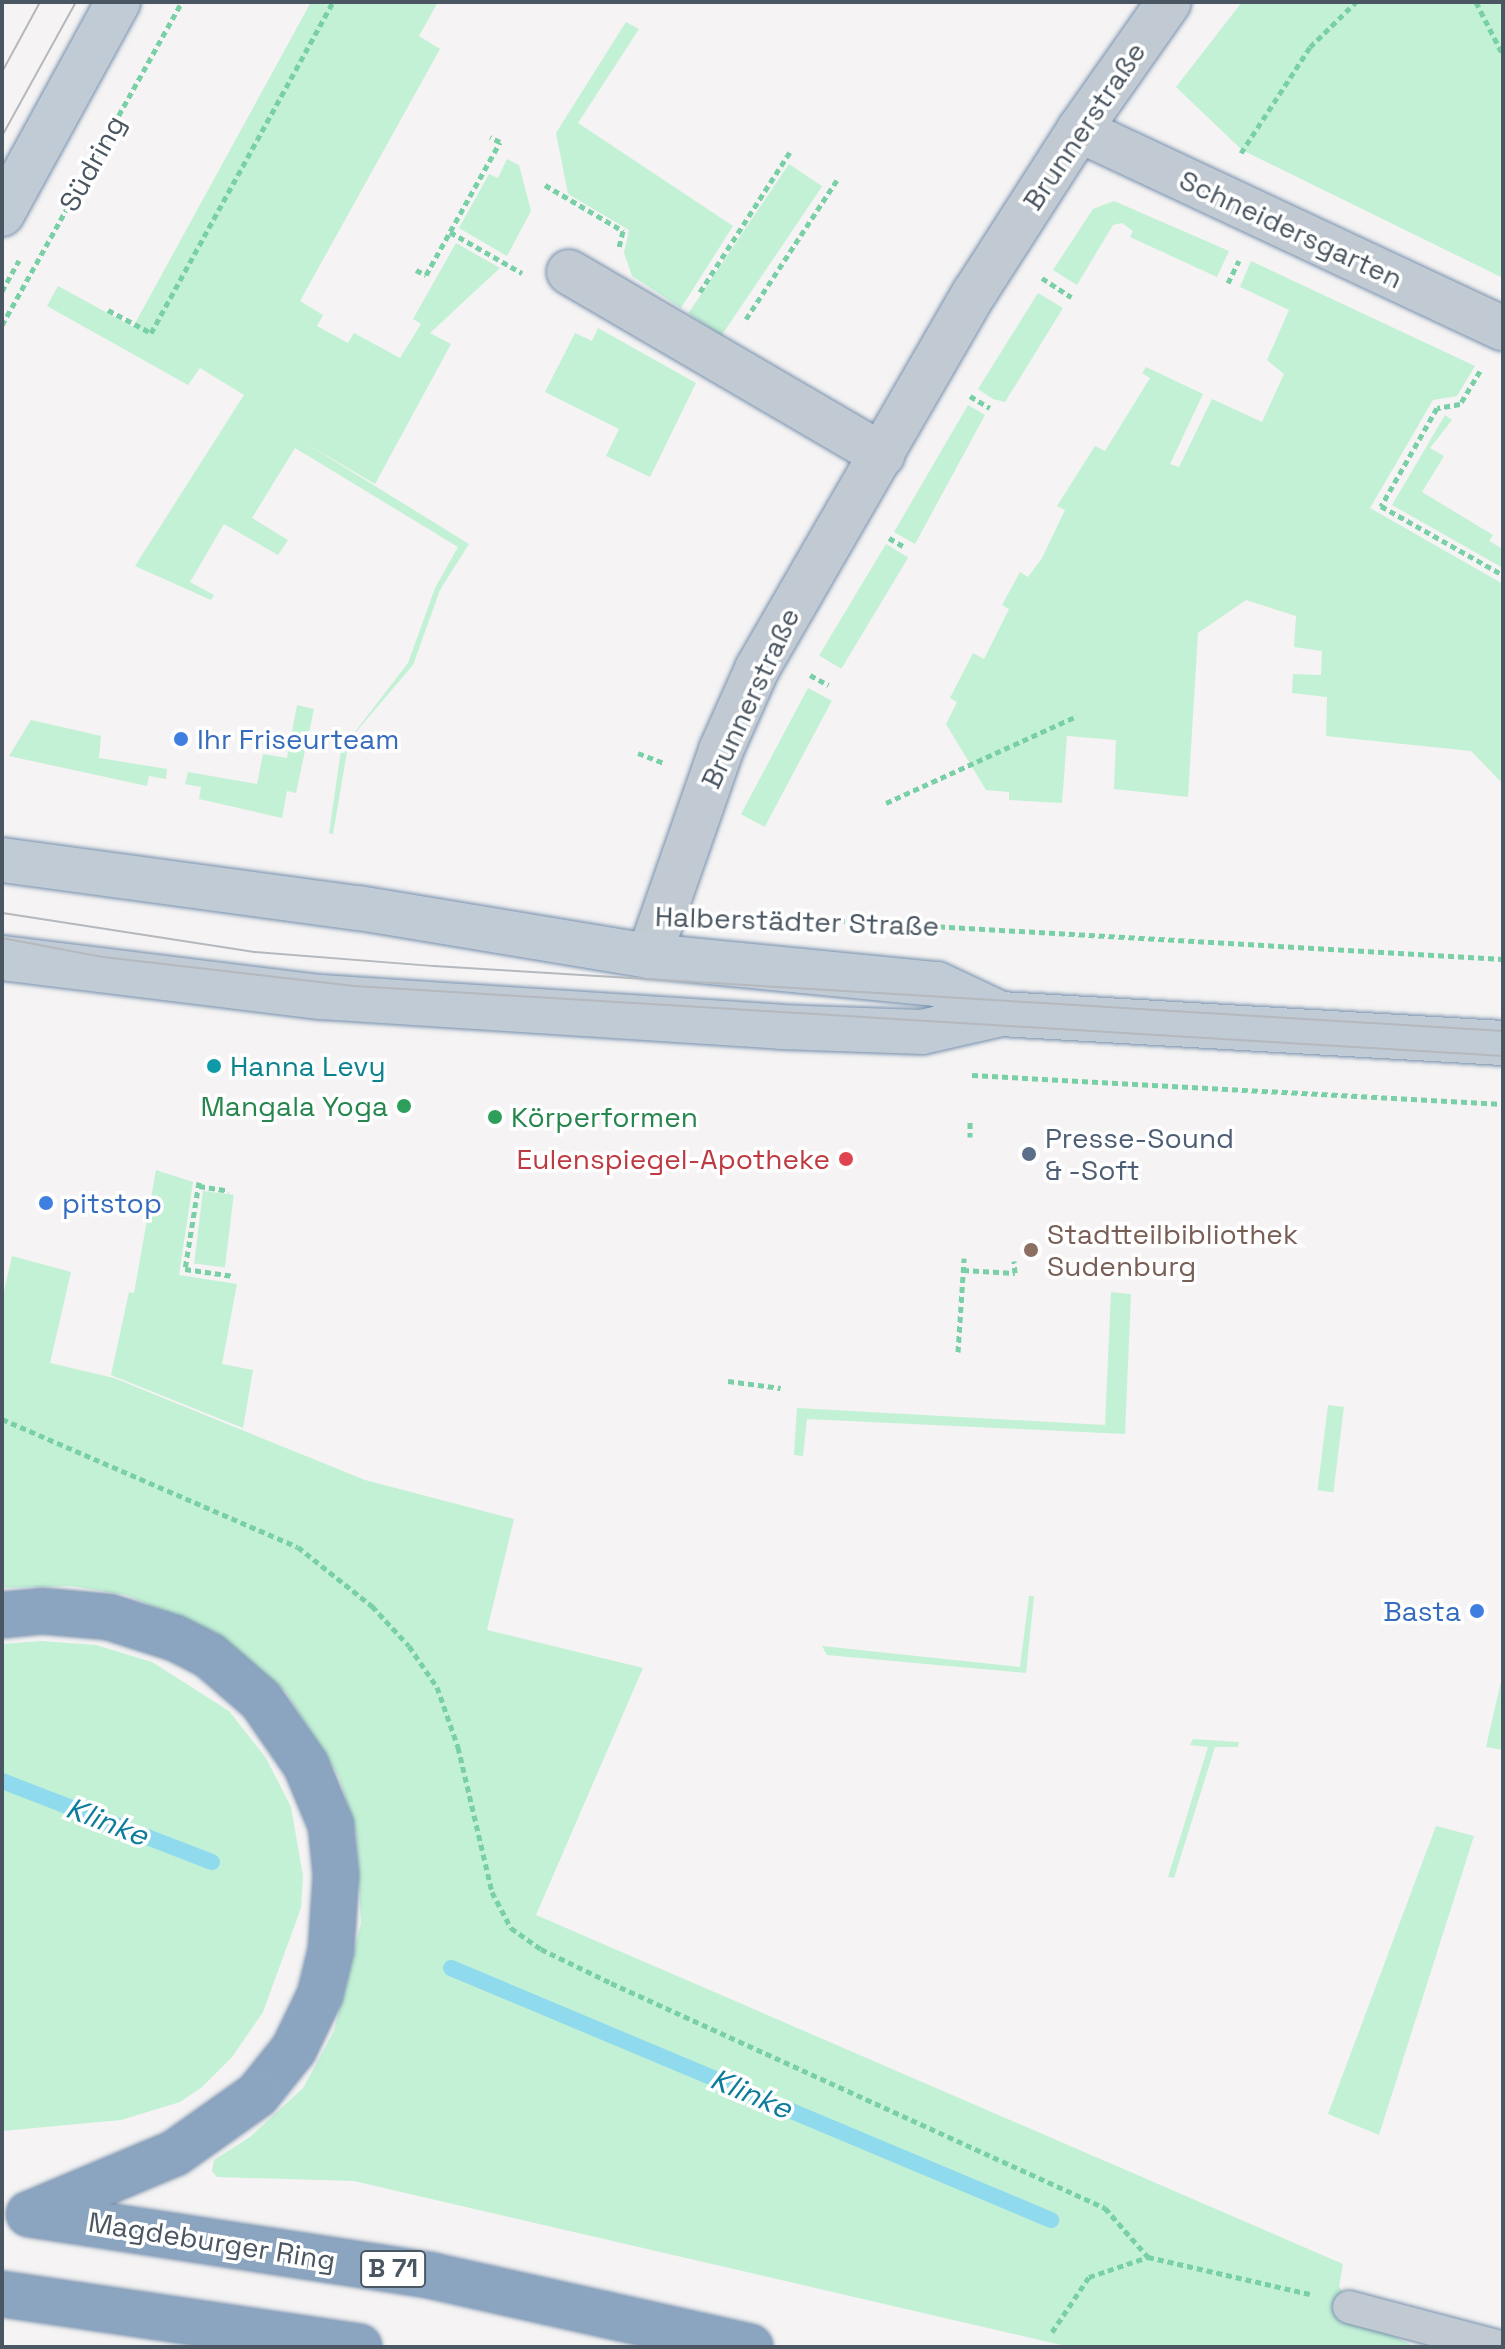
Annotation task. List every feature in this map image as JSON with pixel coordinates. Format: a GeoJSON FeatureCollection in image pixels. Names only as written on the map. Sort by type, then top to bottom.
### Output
{"type":"FeatureCollection","features":[{"type":"Feature","properties":{"kind":"highway"},"geometry":{"type":"LineString","coordinates":[[2,1615],[42,1611],[109,1617],[175,1638],[210,1656],[261,1700],[306,1765],[331,1825],[336,1875],[331,1950],[320,1995],[294,2049],[257,2095],[175,2153],[16,2213]]}},
{"type":"Feature","properties":{"kind":"highway","name":"Magdeburger Ring"},"geometry":{"type":"LineString","coordinates":[[16,2213],[433,2276],[750,2347]]}},
{"type":"Feature","properties":{"kind":"highway"},"geometry":{"type":"LineString","coordinates":[[2,2294],[359,2347]]}},
{"type":"Feature","properties":{"kind":"main road","name":"Südring"},"geometry":{"type":"LineString","coordinates":[[2,214],[118,2]]}},
{"type":"Feature","properties":{"kind":"main road","name":"Halberstädter Straße"},"geometry":{"type":"LineString","coordinates":[[2,860],[359,908],[649,956],[937,984],[1001,1014]]}},
{"type":"Feature","properties":{"kind":"main road","name":"Halberstädter Straße"},"geometry":{"type":"LineString","coordinates":[[2,958],[321,997],[781,1027],[922,1032],[1001,1014],[1503,1043]]}},
{"type":"Feature","properties":{"kind":"street","name":"Brunnerstraße"},"geometry":{"type":"LineString","coordinates":[[649,956],[734,718],[798,595],[975,292],[1079,130],[1166,3]]}},
{"type":"Feature","properties":{"kind":"street","name":"Schneidersgarten"},"geometry":{"type":"LineString","coordinates":[[1079,130],[1495,344]]}},
{"type":"Feature","properties":{"kind":"street"},"geometry":{"type":"LineString","coordinates":[[569,272],[882,455]]}},
{"type":"Feature","properties":{"kind":"lane"},"geometry":{"type":"LineString","coordinates":[[1349,2307],[1500,2347]]}},
{"type":"Feature","properties":{"kind":"path","name":"Südring"},"geometry":{"type":"LineString","coordinates":[[2,325],[182,2]]}},
{"type":"Feature","properties":{"kind":"path"},"geometry":{"type":"LineString","coordinates":[[108,310],[151,333],[333,2]]}},
{"type":"Feature","properties":{"kind":"path"},"geometry":{"type":"LineString","coordinates":[[1238,158],[1310,47],[1356,2]]}},
{"type":"Feature","properties":{"kind":"path"},"geometry":{"type":"LineString","coordinates":[[1476,2],[1503,55]]}},
{"type":"Feature","properties":{"kind":"path"},"geometry":{"type":"LineString","coordinates":[[416,270],[426,275],[500,142],[490,137]]}},
{"type":"Feature","properties":{"kind":"path"},"geometry":{"type":"LineString","coordinates":[[692,303],[791,150]]}},
{"type":"Feature","properties":{"kind":"path"},"geometry":{"type":"LineString","coordinates":[[738,331],[837,180]]}},
{"type":"Feature","properties":{"kind":"path"},"geometry":{"type":"LineString","coordinates":[[1228,283],[1244,248]]}},
{"type":"Feature","properties":{"kind":"path"},"geometry":{"type":"LineString","coordinates":[[1034,274],[1071,297]]}},
{"type":"Feature","properties":{"kind":"path"},"geometry":{"type":"LineString","coordinates":[[1495,344],[1460,404],[1437,408],[1381,506],[1503,575]]}},
{"type":"Feature","properties":{"kind":"path"},"geometry":{"type":"LineString","coordinates":[[962,391],[990,408]]}},
{"type":"Feature","properties":{"kind":"path"},"geometry":{"type":"LineString","coordinates":[[802,671],[828,685]]}},
{"type":"Feature","properties":{"kind":"path"},"geometry":{"type":"LineString","coordinates":[[886,803],[1075,717]]}},
{"type":"Feature","properties":{"kind":"path"},"geometry":{"type":"LineString","coordinates":[[638,753],[676,768]]}},
{"type":"Feature","properties":{"kind":"path","name":"Halberstädter Straße"},"geometry":{"type":"LineString","coordinates":[[815,920],[1503,959]]}},
{"type":"Feature","properties":{"kind":"path"},"geometry":{"type":"LineString","coordinates":[[970,1122],[970,1137]]}},
{"type":"Feature","properties":{"kind":"path"},"geometry":{"type":"LineString","coordinates":[[229,1191],[199,1184],[185,1269],[234,1276]]}},
{"type":"Feature","properties":{"kind":"path"},"geometry":{"type":"LineString","coordinates":[[958,1352],[964,1258]]}},
{"type":"Feature","properties":{"kind":"path"},"geometry":{"type":"LineString","coordinates":[[963,1270],[1015,1273],[1014,1261]]}},
{"type":"Feature","properties":{"kind":"path"},"geometry":{"type":"LineString","coordinates":[[728,1381],[781,1388]]}},
{"type":"Feature","properties":{"kind":"path"},"geometry":{"type":"LineString","coordinates":[[2,1419],[298,1547],[372,1606],[409,1646],[437,1687],[458,1747],[492,1892],[511,1928],[541,1949],[611,1983],[1105,2208],[1148,2257]]}},
{"type":"Feature","properties":{"kind":"path"},"geometry":{"type":"LineString","coordinates":[[1052,2332],[1089,2277],[1148,2257],[1289,2286],[1349,2307]]}},
{"type":"Feature","properties":{"kind":"green space"},"geometry":{"type":"Polygon","coordinates":[[[311,2],[438,2],[419,36],[440,49],[300,301],[323,315],[317,326],[348,343],[354,333],[400,358],[421,324],[413,319],[456,243],[500,268],[430,333],[451,344],[375,484],[302,441],[469,544],[440,590],[413,665],[349,740],[333,834],[329,833],[341,750],[408,663],[435,588],[458,547],[295,448],[252,518],[288,540],[278,555],[224,524],[190,582],[214,595],[211,600],[135,566],[244,395],[200,368],[188,385],[47,306],[58,286],[133,327],[311,2]]]}},
{"type":"Feature","properties":{"kind":"green space"},"geometry":{"type":"Polygon","coordinates":[[[1242,2],[1503,2],[1503,278],[1242,150],[1176,87],[1242,2]]]}},
{"type":"Feature","properties":{"kind":"green space"},"geometry":{"type":"Polygon","coordinates":[[[626,22],[639,29],[578,123],[733,226],[681,308],[632,276],[624,253],[629,230],[568,194],[556,133],[626,22]]]}},
{"type":"Feature","properties":{"kind":"green space"},"geometry":{"type":"Polygon","coordinates":[[[507,159],[519,165],[531,211],[507,256],[459,228],[489,174],[498,178],[507,159]]]}},
{"type":"Feature","properties":{"kind":"green space"},"geometry":{"type":"Polygon","coordinates":[[[789,164],[822,186],[722,336],[688,313],[789,164]]]}},
{"type":"Feature","properties":{"kind":"green space"},"geometry":{"type":"Polygon","coordinates":[[[1114,201],[1229,251],[1217,277],[1130,237],[1133,231],[1122,223],[1113,225],[1077,285],[1053,270],[1093,209],[1114,201]]]}},
{"type":"Feature","properties":{"kind":"green space"},"geometry":{"type":"Polygon","coordinates":[[[1251,261],[1475,366],[1457,396],[1433,400],[1370,508],[1503,584],[1503,784],[1471,751],[1326,736],[1327,697],[1292,693],[1293,674],[1321,675],[1322,651],[1294,647],[1296,616],[1246,600],[1198,633],[1188,797],[1114,789],[1116,740],[1067,736],[1062,803],[1009,800],[1009,792],[986,790],[946,724],[957,702],[950,698],[973,653],[984,659],[1009,609],[1002,605],[1020,572],[1028,577],[1042,558],[1065,510],[1057,506],[1095,446],[1105,451],[1150,378],[1142,373],[1146,367],[1203,394],[1170,464],[1179,467],[1212,399],[1262,422],[1284,374],[1267,360],[1289,310],[1240,287],[1251,261]]]}},
{"type":"Feature","properties":{"kind":"green space"},"geometry":{"type":"Polygon","coordinates":[[[1038,293],[1063,308],[1005,402],[993,399],[978,389],[1038,293]]]}},
{"type":"Feature","properties":{"kind":"green space"},"geometry":{"type":"Polygon","coordinates":[[[598,328],[696,383],[650,477],[606,456],[619,429],[545,392],[575,333],[592,341],[598,328]]]}},
{"type":"Feature","properties":{"kind":"green space"},"geometry":{"type":"Polygon","coordinates":[[[968,405],[985,415],[915,544],[894,532],[968,405]]]}},
{"type":"Feature","properties":{"kind":"green space"},"geometry":{"type":"Polygon","coordinates":[[[1445,415],[1452,420],[1430,448],[1444,456],[1422,492],[1493,535],[1489,541],[1503,549],[1503,568],[1392,505],[1445,415]]]}},
{"type":"Feature","properties":{"kind":"green space"},"geometry":{"type":"Polygon","coordinates":[[[886,544],[908,557],[841,669],[819,655],[886,544]]]}},
{"type":"Feature","properties":{"kind":"green space"},"geometry":{"type":"Polygon","coordinates":[[[808,688],[832,701],[765,827],[741,814],[808,688]]]}},
{"type":"Feature","properties":{"kind":"green space"},"geometry":{"type":"Polygon","coordinates":[[[297,705],[314,709],[296,793],[287,791],[282,818],[199,799],[201,787],[185,784],[188,772],[257,784],[263,754],[287,758],[297,705]]]}},
{"type":"Feature","properties":{"kind":"green space"},"geometry":{"type":"Polygon","coordinates":[[[31,720],[101,736],[99,758],[167,769],[166,779],[149,776],[147,786],[9,756],[31,720]]]}},
{"type":"Feature","properties":{"kind":"green space"},"geometry":{"type":"Polygon","coordinates":[[[156,1170],[193,1182],[179,1275],[237,1284],[222,1364],[253,1370],[243,1428],[111,1375],[129,1292],[134,1293],[156,1170]]]}},
{"type":"Feature","properties":{"kind":"green space"},"geometry":{"type":"Polygon","coordinates":[[[203,1191],[234,1195],[225,1267],[194,1263],[203,1191]]]}},
{"type":"Feature","properties":{"kind":"green space"},"geometry":{"type":"Polygon","coordinates":[[[12,1256],[71,1272],[50,1363],[114,1378],[365,1480],[514,1519],[487,1630],[643,1668],[536,1915],[1343,2264],[1339,2287],[1370,2324],[1415,2347],[1070,2347],[354,2181],[217,2177],[212,2171],[214,2160],[250,2137],[303,2088],[334,2031],[361,1923],[356,1832],[339,1777],[285,1691],[216,1633],[126,1595],[71,1586],[2,1588],[2,1300],[12,1256]]]}},
{"type":"Feature","properties":{"kind":"green space"},"geometry":{"type":"Polygon","coordinates":[[[1111,1292],[1131,1294],[1125,1434],[807,1419],[803,1456],[794,1455],[797,1408],[1105,1425],[1111,1292]]]}},
{"type":"Feature","properties":{"kind":"green space"},"geometry":{"type":"Polygon","coordinates":[[[1328,1405],[1344,1407],[1333,1492],[1318,1490],[1328,1405]]]}},
{"type":"Feature","properties":{"kind":"green space"},"geometry":{"type":"Polygon","coordinates":[[[1029,1596],[1034,1596],[1026,1673],[827,1655],[822,1646],[1020,1667],[1029,1596]]]}},
{"type":"Feature","properties":{"kind":"green space"},"geometry":{"type":"Polygon","coordinates":[[[41,1641],[96,1645],[152,1662],[229,1711],[266,1758],[291,1807],[303,1876],[301,1908],[263,2012],[232,2057],[202,2087],[180,2102],[121,2120],[2,2131],[2,1644],[41,1641]]]}},
{"type":"Feature","properties":{"kind":"green space"},"geometry":{"type":"Polygon","coordinates":[[[1503,1673],[1503,1750],[1486,1747],[1503,1673]]]}},
{"type":"Feature","properties":{"kind":"green space"},"geometry":{"type":"Polygon","coordinates":[[[1193,1739],[1239,1742],[1238,1747],[1215,1747],[1174,1878],[1168,1877],[1208,1747],[1190,1745],[1193,1739]]]}},
{"type":"Feature","properties":{"kind":"green space"},"geometry":{"type":"Polygon","coordinates":[[[1436,1826],[1474,1836],[1379,2135],[1328,2114],[1436,1826]]]}},
{"type":"Feature","properties":{"kind":"waterway","name":"Klinke"},"geometry":{"type":"LineString","coordinates":[[2,1781],[212,1862]]}},
{"type":"Feature","properties":{"kind":"waterway","name":"Klinke"},"geometry":{"type":"LineString","coordinates":[[451,1968],[1051,2220]]}},
{"type":"Feature","properties":{"kind":"tram line"},"geometry":{"type":"LineString","coordinates":[[2,72],[40,2]]}},
{"type":"Feature","properties":{"kind":"tram line"},"geometry":{"type":"LineString","coordinates":[[2,136],[76,2]]}},
{"type":"Feature","properties":{"kind":"tram line"},"geometry":{"type":"LineString","coordinates":[[2,913],[255,952],[434,966],[1503,1031]]}},
{"type":"Feature","properties":{"kind":"tram line"},"geometry":{"type":"LineString","coordinates":[[2,938],[103,957],[354,986],[1503,1056]]}},
{"type":"Feature","properties":{"kind":"place","name":"Ihr Friseurteam"},"geometry":{"type":"Point","coordinates":[181,739]}},
{"type":"Feature","properties":{"kind":"place","name":"Hanna Levy"},"geometry":{"type":"Point","coordinates":[214,1066]}},
{"type":"Feature","properties":{"kind":"place","name":"Mangala Yoga"},"geometry":{"type":"Point","coordinates":[404,1106]}},
{"type":"Feature","properties":{"kind":"place","name":"Körperformen"},"geometry":{"type":"Point","coordinates":[495,1117]}},
{"type":"Feature","properties":{"kind":"place","name":"Presse-Sound & -Soft"},"geometry":{"type":"Point","coordinates":[1029,1154]}},
{"type":"Feature","properties":{"kind":"place","name":"Eulenspiegel-Apotheke"},"geometry":{"type":"Point","coordinates":[846,1159]}},
{"type":"Feature","properties":{"kind":"place","name":"pitstop"},"geometry":{"type":"Point","coordinates":[46,1203]}},
{"type":"Feature","properties":{"kind":"place","name":"Stadtteilbibliothek Sudenburg"},"geometry":{"type":"Point","coordinates":[1031,1250]}},
{"type":"Feature","properties":{"kind":"place","name":"Basta"},"geometry":{"type":"Point","coordinates":[1477,1611]}}]}
